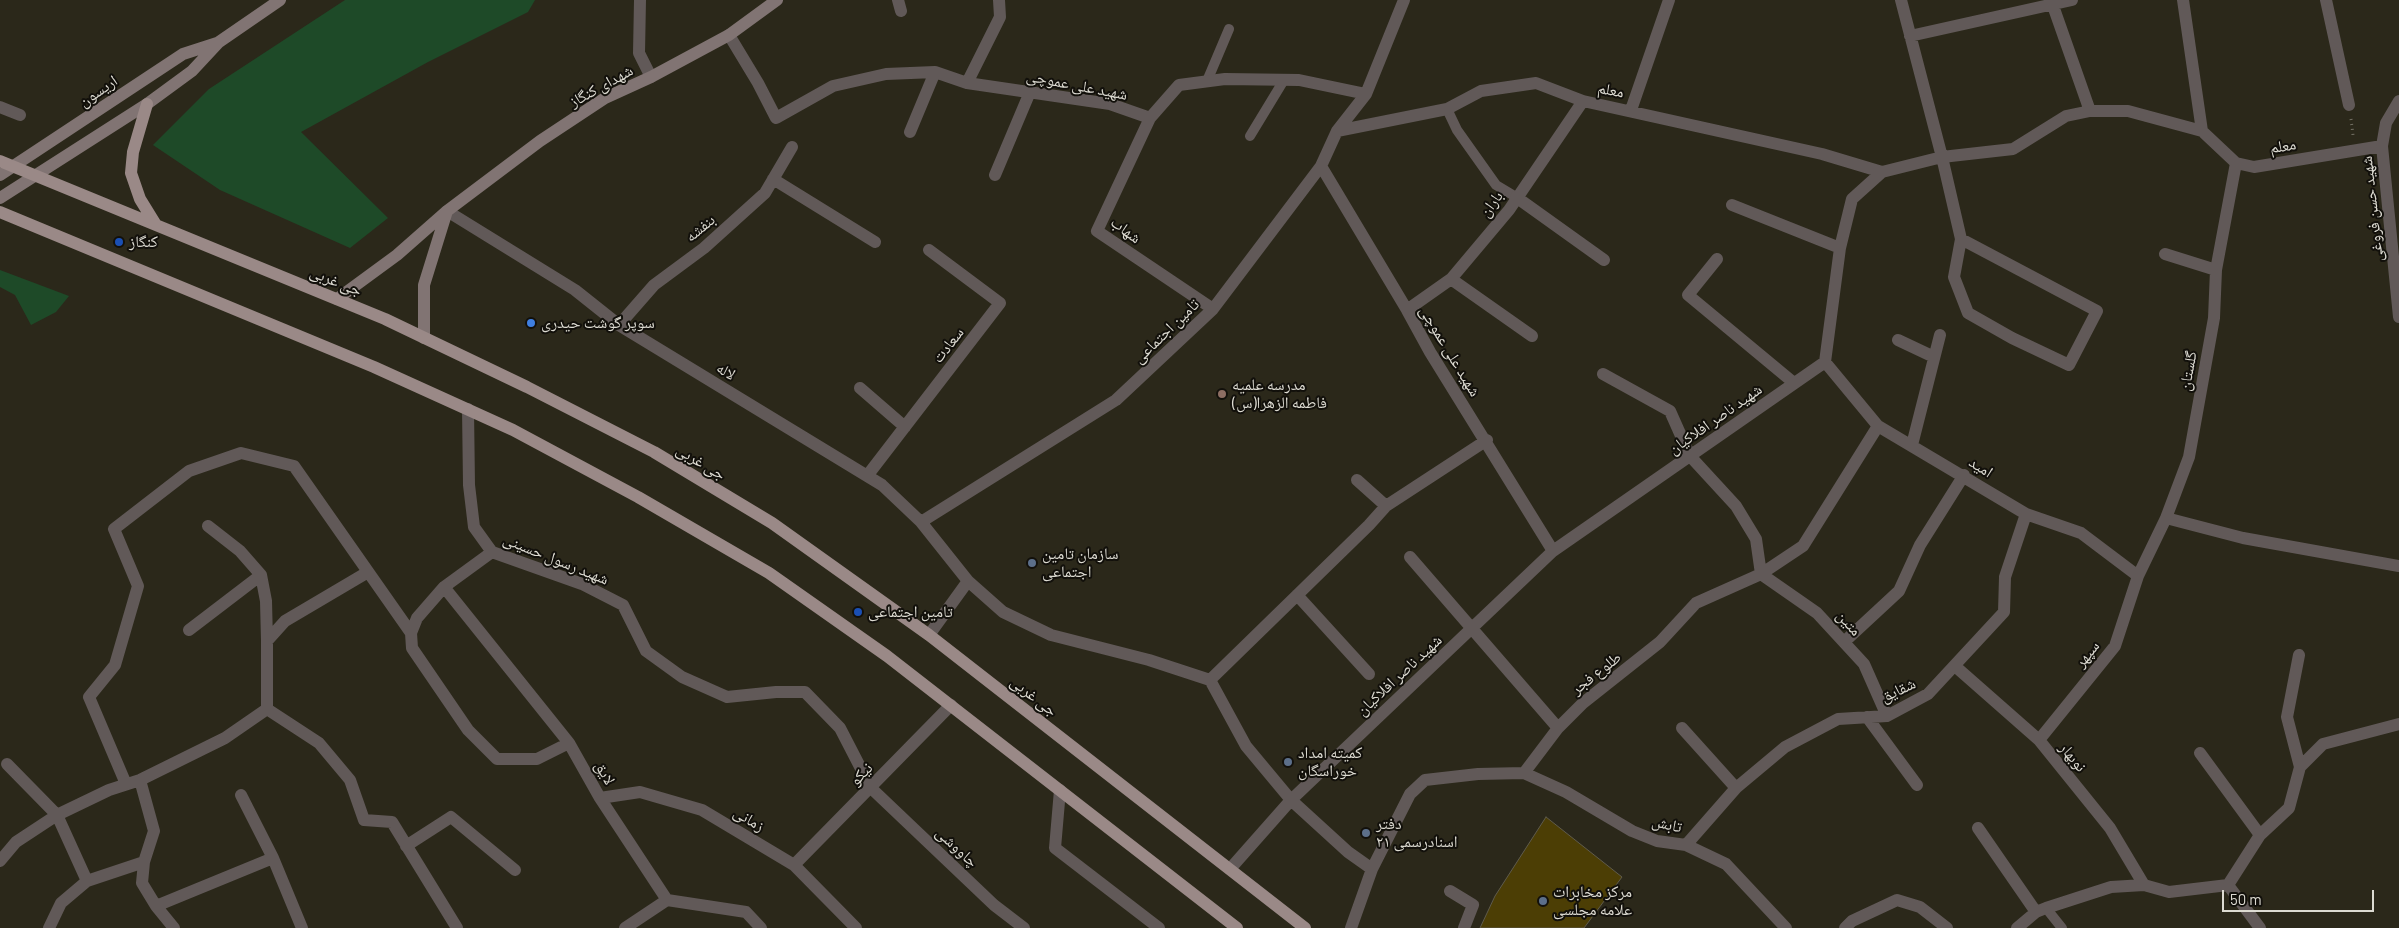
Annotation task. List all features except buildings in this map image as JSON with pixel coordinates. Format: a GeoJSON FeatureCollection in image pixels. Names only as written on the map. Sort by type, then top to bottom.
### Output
{"type":"FeatureCollection","features":[{"type":"Feature","properties":{"kind":"main road"},"geometry":{"type":"LineString","coordinates":[[147,104],[133,152],[131,173],[140,199],[156,225]]}},
{"type":"Feature","properties":{"kind":"main road","name":"جی غربی"},"geometry":{"type":"LineString","coordinates":[[0,161],[337,299],[424,338],[654,452],[772,524],[929,635],[1305,928]]}},
{"type":"Feature","properties":{"kind":"main road"},"geometry":{"type":"LineString","coordinates":[[0,212],[374,366],[513,430],[622,488],[769,573],[888,656],[1236,928]]}},
{"type":"Feature","properties":{"kind":"street","name":"اریسون"},"geometry":{"type":"LineString","coordinates":[[0,198],[147,104],[192,71],[219,42],[280,0]]}},
{"type":"Feature","properties":{"kind":"street"},"geometry":{"type":"LineString","coordinates":[[640,0],[639,53],[652,77]]}},
{"type":"Feature","properties":{"kind":"street","name":"شهدای کنگاز"},"geometry":{"type":"LineString","coordinates":[[337,299],[397,255],[447,211],[540,141],[605,98],[652,77],[728,36],[777,0]]}},
{"type":"Feature","properties":{"kind":"street"},"geometry":{"type":"LineString","coordinates":[[967,83],[1000,17],[999,0]]}},
{"type":"Feature","properties":{"kind":"street","name":"تامین اجتماعی"},"geometry":{"type":"LineString","coordinates":[[921,522],[1116,400],[1212,309],[1321,166],[1338,131],[1366,94],[1404,0]]}},
{"type":"Feature","properties":{"kind":"street"},"geometry":{"type":"LineString","coordinates":[[1631,110],[1669,0]]}},
{"type":"Feature","properties":{"kind":"street"},"geometry":{"type":"LineString","coordinates":[[1900,0],[1942,157],[1961,239],[1954,277],[1968,313],[2012,338],[2069,365],[2097,311],[1961,239]]}},
{"type":"Feature","properties":{"kind":"street"},"geometry":{"type":"LineString","coordinates":[[1910,36],[2052,2],[2072,0]]}},
{"type":"Feature","properties":{"kind":"street"},"geometry":{"type":"LineString","coordinates":[[2183,0],[2202,131]]}},
{"type":"Feature","properties":{"kind":"street"},"geometry":{"type":"LineString","coordinates":[[2326,0],[2349,105]]}},
{"type":"Feature","properties":{"kind":"street"},"geometry":{"type":"LineString","coordinates":[[2052,2],[2090,111]]}},
{"type":"Feature","properties":{"kind":"street","name":"شهید علی عموچی"},"geometry":{"type":"LineString","coordinates":[[728,36],[758,83],[776,118],[833,86],[886,74],[935,72],[967,83],[1110,104],[1150,118]]}},
{"type":"Feature","properties":{"kind":"street","name":"اریسون"},"geometry":{"type":"LineString","coordinates":[[0,175],[183,54],[219,42]]}},
{"type":"Feature","properties":{"kind":"street"},"geometry":{"type":"LineString","coordinates":[[910,132],[935,72]]}},
{"type":"Feature","properties":{"kind":"street"},"geometry":{"type":"LineString","coordinates":[[1150,118],[1178,85],[1225,79],[1299,80],[1366,94]]}},
{"type":"Feature","properties":{"kind":"street","name":"معلم"},"geometry":{"type":"LineString","coordinates":[[1338,131],[1448,109],[1481,91],[1536,83],[1583,101],[1631,110],[1719,132],[1822,154],[1882,172]]}},
{"type":"Feature","properties":{"kind":"street"},"geometry":{"type":"LineString","coordinates":[[995,175],[1030,92]]}},
{"type":"Feature","properties":{"kind":"street","name":"باران"},"geometry":{"type":"LineString","coordinates":[[1407,310],[1450,279],[1509,210],[1516,197],[1583,101]]}},
{"type":"Feature","properties":{"kind":"street","name":"شهید حسن فروغی"},"geometry":{"type":"LineString","coordinates":[[2399,101],[2386,123],[2382,146],[2399,317]]}},
{"type":"Feature","properties":{"kind":"street"},"geometry":{"type":"LineString","coordinates":[[0,107],[20,115]]}},
{"type":"Feature","properties":{"kind":"street"},"geometry":{"type":"LineString","coordinates":[[1825,362],[1840,248],[1852,199],[1882,172],[1942,157],[2013,149],[2066,116],[2090,111],[2128,112],[2202,131],[2236,163]]}},
{"type":"Feature","properties":{"kind":"street","name":"شهاب"},"geometry":{"type":"LineString","coordinates":[[1150,118],[1097,231],[1212,309]]}},
{"type":"Feature","properties":{"kind":"street","name":"معلم"},"geometry":{"type":"LineString","coordinates":[[2236,163],[2254,167],[2382,146]]}},
{"type":"Feature","properties":{"kind":"street","name":"بنفشه"},"geometry":{"type":"LineString","coordinates":[[619,325],[654,285],[704,248],[765,193],[792,147]]}},
{"type":"Feature","properties":{"kind":"street","name":"گلستان"},"geometry":{"type":"LineString","coordinates":[[2138,576],[2166,518],[2189,457],[2214,318],[2216,270],[2236,163]]}},
{"type":"Feature","properties":{"kind":"street","name":"شهید علی عموچی"},"geometry":{"type":"LineString","coordinates":[[1321,166],[1430,352],[1487,440],[1553,551]]}},
{"type":"Feature","properties":{"kind":"street"},"geometry":{"type":"LineString","coordinates":[[774,178],[875,242]]}},
{"type":"Feature","properties":{"kind":"street"},"geometry":{"type":"LineString","coordinates":[[1516,197],[1604,260]]}},
{"type":"Feature","properties":{"kind":"street"},"geometry":{"type":"LineString","coordinates":[[1732,205],[1840,248]]}},
{"type":"Feature","properties":{"kind":"street"},"geometry":{"type":"LineString","coordinates":[[424,338],[424,285],[447,211]]}},
{"type":"Feature","properties":{"kind":"street","name":"لاله"},"geometry":{"type":"LineString","coordinates":[[447,211],[575,290],[619,325],[882,485],[921,522],[968,581]]}},
{"type":"Feature","properties":{"kind":"street","name":"سعادت"},"geometry":{"type":"LineString","coordinates":[[867,476],[1000,303],[929,250]]}},
{"type":"Feature","properties":{"kind":"street"},"geometry":{"type":"LineString","coordinates":[[2165,254],[2216,270]]}},
{"type":"Feature","properties":{"kind":"street"},"geometry":{"type":"LineString","coordinates":[[1716,259],[1688,296],[1794,383]]}},
{"type":"Feature","properties":{"kind":"street"},"geometry":{"type":"LineString","coordinates":[[1450,279],[1532,336]]}},
{"type":"Feature","properties":{"kind":"street"},"geometry":{"type":"LineString","coordinates":[[1912,445],[1940,334]]}},
{"type":"Feature","properties":{"kind":"street"},"geometry":{"type":"LineString","coordinates":[[1898,340],[1934,357]]}},
{"type":"Feature","properties":{"kind":"street","name":"شهید ناصر افلاکیان"},"geometry":{"type":"LineString","coordinates":[[1230,870],[1291,800],[1553,551],[1825,362]]}},
{"type":"Feature","properties":{"kind":"street","name":"امید"},"geometry":{"type":"LineString","coordinates":[[1825,362],[1878,426],[1964,475],[2026,514],[2080,532],[2138,576]]}},
{"type":"Feature","properties":{"kind":"street"},"geometry":{"type":"LineString","coordinates":[[1603,374],[1670,410],[1690,456],[1736,506],[1756,539],[1761,574]]}},
{"type":"Feature","properties":{"kind":"street"},"geometry":{"type":"LineString","coordinates":[[860,388],[905,427]]}},
{"type":"Feature","properties":{"kind":"street","name":"شهید رسول حسینی"},"geometry":{"type":"LineString","coordinates":[[468,409],[468,485],[474,526],[492,552],[582,584],[623,605],[646,651],[682,677],[727,698],[776,692],[805,692],[840,728],[871,788]]}},
{"type":"Feature","properties":{"kind":"street","name":"طلوع فجر"},"geometry":{"type":"LineString","coordinates":[[1524,773],[1558,728],[1583,703],[1660,642],[1696,603],[1761,574],[1803,546],[1878,426]]}},
{"type":"Feature","properties":{"kind":"street"},"geometry":{"type":"LineString","coordinates":[[1210,680],[1369,525],[1386,506],[1487,440]]}},
{"type":"Feature","properties":{"kind":"street"},"geometry":{"type":"LineString","coordinates":[[126,784],[89,697],[115,665],[138,586],[114,529],[189,471],[241,453],[294,466],[411,633]]}},
{"type":"Feature","properties":{"kind":"street"},"geometry":{"type":"LineString","coordinates":[[1844,642],[1899,591],[1920,545],[1964,475]]}},
{"type":"Feature","properties":{"kind":"street"},"geometry":{"type":"LineString","coordinates":[[1357,480],[1386,506]]}},
{"type":"Feature","properties":{"kind":"street","name":"شقایق"},"geometry":{"type":"LineString","coordinates":[[1686,845],[1736,788],[1786,747],[1838,719],[1887,716],[1928,694],[1956,666],[2004,612],[2005,577],[2026,514]]}},
{"type":"Feature","properties":{"kind":"street"},"geometry":{"type":"LineString","coordinates":[[2166,518],[2243,538],[2399,566]]}},
{"type":"Feature","properties":{"kind":"street"},"geometry":{"type":"LineString","coordinates":[[208,526],[240,551],[261,575],[266,601],[266,709]]}},
{"type":"Feature","properties":{"kind":"street"},"geometry":{"type":"LineString","coordinates":[[492,552],[444,587],[417,618],[411,633],[412,648],[468,730],[497,759],[537,760],[569,742]]}},
{"type":"Feature","properties":{"kind":"street"},"geometry":{"type":"LineString","coordinates":[[1410,557],[1558,728]]}},
{"type":"Feature","properties":{"kind":"street"},"geometry":{"type":"LineString","coordinates":[[267,641],[285,621],[368,572]]}},
{"type":"Feature","properties":{"kind":"street","name":"متین"},"geometry":{"type":"LineString","coordinates":[[1761,574],[1817,613],[1864,664],[1887,716]]}},
{"type":"Feature","properties":{"kind":"street"},"geometry":{"type":"LineString","coordinates":[[189,630],[261,575]]}},
{"type":"Feature","properties":{"kind":"street","name":"سپهر"},"geometry":{"type":"LineString","coordinates":[[2039,740],[2115,646],[2138,576]]}},
{"type":"Feature","properties":{"kind":"street"},"geometry":{"type":"LineString","coordinates":[[929,635],[968,581],[1003,612],[1051,635],[1149,660],[1210,680],[1246,746],[1291,800],[1348,852],[1372,869]]}},
{"type":"Feature","properties":{"kind":"street","name":"لایق"},"geometry":{"type":"LineString","coordinates":[[444,587],[569,742],[600,798],[667,900]]}},
{"type":"Feature","properties":{"kind":"street"},"geometry":{"type":"LineString","coordinates":[[1297,595],[1370,674]]}},
{"type":"Feature","properties":{"kind":"street"},"geometry":{"type":"LineString","coordinates":[[2228,885],[2260,835],[2289,808],[2300,767],[2287,717],[2299,655]]}},
{"type":"Feature","properties":{"kind":"street","name":"نوبهار"},"geometry":{"type":"LineString","coordinates":[[1956,666],[2039,740],[2110,828],[2144,885]]}},
{"type":"Feature","properties":{"kind":"street","name":"نیکو"},"geometry":{"type":"LineString","coordinates":[[794,865],[950,705]]}},
{"type":"Feature","properties":{"kind":"street"},"geometry":{"type":"LineString","coordinates":[[0,861],[16,842],[57,815],[126,784],[140,780],[225,738],[266,709]]}},
{"type":"Feature","properties":{"kind":"street"},"geometry":{"type":"LineString","coordinates":[[266,709],[319,743],[350,780],[364,820],[392,822],[457,928]]}},
{"type":"Feature","properties":{"kind":"street"},"geometry":{"type":"LineString","coordinates":[[1867,717],[1917,786]]}},
{"type":"Feature","properties":{"kind":"street"},"geometry":{"type":"LineString","coordinates":[[2300,767],[2323,744],[2399,724]]}},
{"type":"Feature","properties":{"kind":"street"},"geometry":{"type":"LineString","coordinates":[[1682,728],[1736,788]]}},
{"type":"Feature","properties":{"kind":"street"},"geometry":{"type":"LineString","coordinates":[[2200,753],[2260,835]]}},
{"type":"Feature","properties":{"kind":"street"},"geometry":{"type":"LineString","coordinates":[[7,764],[57,815],[87,881]]}},
{"type":"Feature","properties":{"kind":"street"},"geometry":{"type":"LineString","coordinates":[[1351,928],[1372,869],[1410,794],[1426,780],[1478,774],[1524,773]]}},
{"type":"Feature","properties":{"kind":"street","name":"تابش"},"geometry":{"type":"LineString","coordinates":[[1524,773],[1566,792],[1632,831],[1657,841],[1686,845],[1726,864],[1786,928]]}},
{"type":"Feature","properties":{"kind":"street"},"geometry":{"type":"LineString","coordinates":[[140,780],[154,831],[144,862],[142,883],[156,906],[174,928]]}},
{"type":"Feature","properties":{"kind":"street","name":"چاووشی"},"geometry":{"type":"LineString","coordinates":[[871,788],[994,904],[1024,928]]}},
{"type":"Feature","properties":{"kind":"street"},"geometry":{"type":"LineString","coordinates":[[1060,790],[1055,848],[1159,928]]}},
{"type":"Feature","properties":{"kind":"street","name":"زمانی"},"geometry":{"type":"LineString","coordinates":[[600,798],[640,792],[702,810],[794,865],[856,928]]}},
{"type":"Feature","properties":{"kind":"street"},"geometry":{"type":"LineString","coordinates":[[241,795],[273,858],[302,928]]}},
{"type":"Feature","properties":{"kind":"street"},"geometry":{"type":"LineString","coordinates":[[406,846],[451,817],[515,870]]}},
{"type":"Feature","properties":{"kind":"street"},"geometry":{"type":"LineString","coordinates":[[1978,828],[2041,910]]}},
{"type":"Feature","properties":{"kind":"street"},"geometry":{"type":"LineString","coordinates":[[156,906],[273,858]]}},
{"type":"Feature","properties":{"kind":"street"},"geometry":{"type":"LineString","coordinates":[[49,928],[61,902],[87,881],[144,862]]}},
{"type":"Feature","properties":{"kind":"street"},"geometry":{"type":"LineString","coordinates":[[2017,928],[2041,910],[2111,887],[2144,885],[2169,892],[2228,885]]}},
{"type":"Feature","properties":{"kind":"street"},"geometry":{"type":"LineString","coordinates":[[2228,885],[2260,928]]}},
{"type":"Feature","properties":{"kind":"street"},"geometry":{"type":"LineString","coordinates":[[1450,891],[1473,905],[1464,928]]}},
{"type":"Feature","properties":{"kind":"street"},"geometry":{"type":"LineString","coordinates":[[625,928],[667,900],[746,912],[761,928]]}},
{"type":"Feature","properties":{"kind":"street"},"geometry":{"type":"LineString","coordinates":[[1851,926],[1897,900],[1920,907],[1947,928]]}},
{"type":"Feature","properties":{"kind":"lane"},"geometry":{"type":"LineString","coordinates":[[1207,81],[1230,28]]}},
{"type":"Feature","properties":{"kind":"lane"},"geometry":{"type":"LineString","coordinates":[[1250,136],[1284,80]]}},
{"type":"Feature","properties":{"kind":"lane"},"geometry":{"type":"LineString","coordinates":[[1448,109],[1457,130],[1496,184],[1516,197]]}},
{"type":"Feature","properties":{"kind":"lane"},"geometry":{"type":"LineString","coordinates":[[2041,910],[2062,928]]}},
{"type":"Feature","properties":{"kind":"path"},"geometry":{"type":"LineString","coordinates":[[2349,105],[2356,150]]}},
{"type":"Feature","properties":{"kind":"green space"},"geometry":{"type":"Polygon","coordinates":[[[345,0],[535,0],[528,12],[428,62],[301,132],[388,218],[350,248],[220,190],[153,145],[209,89],[345,0]]]}},
{"type":"Feature","properties":{"kind":"green space"},"geometry":{"type":"Polygon","coordinates":[[[0,270],[69,296],[56,312],[31,325],[15,295],[0,287],[0,270]]]}},
{"type":"Feature","properties":{"kind":"place","name":"کنگاز"},"geometry":{"type":"Point","coordinates":[119,242]}},
{"type":"Feature","properties":{"kind":"place","name":"سوپر گوشت حیدری"},"geometry":{"type":"Point","coordinates":[531,323]}},
{"type":"Feature","properties":{"kind":"place","name":"مدرسه علمیه فاطمه الزهرا(س)"},"geometry":{"type":"Point","coordinates":[1222,394]}},
{"type":"Feature","properties":{"kind":"place","name":"سازمان تامین اجتماعی"},"geometry":{"type":"Point","coordinates":[1032,563]}},
{"type":"Feature","properties":{"kind":"place","name":"تامین اجتماعی"},"geometry":{"type":"Point","coordinates":[858,612]}},
{"type":"Feature","properties":{"kind":"place","name":"کمیته امداد خوراسگان"},"geometry":{"type":"Point","coordinates":[1288,762]}},
{"type":"Feature","properties":{"kind":"place","name":"دفتر اسنادرسمی ۲۱"},"geometry":{"type":"Point","coordinates":[1366,833]}},
{"type":"Feature","properties":{"kind":"place","name":"مرکز مخابرات علامه مجلسی"},"geometry":{"type":"Point","coordinates":[1543,901]}}]}
